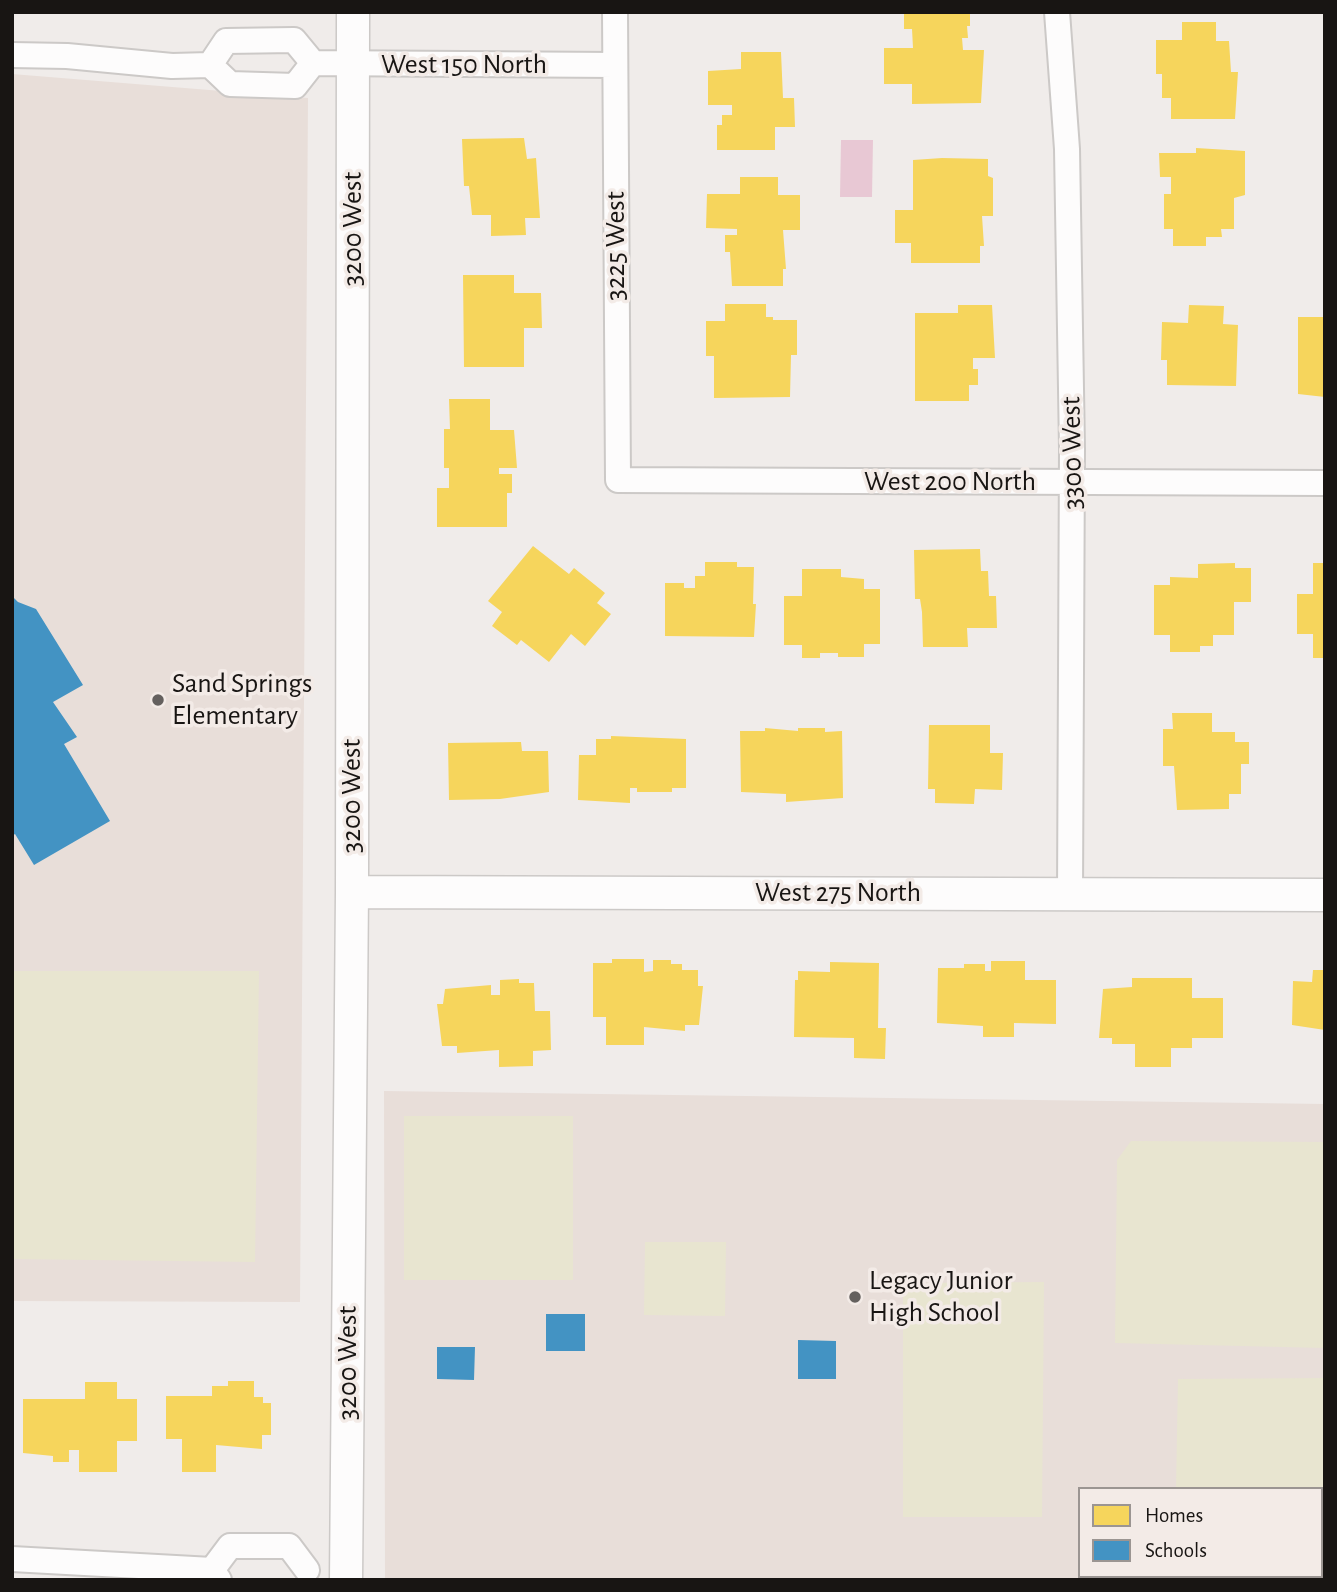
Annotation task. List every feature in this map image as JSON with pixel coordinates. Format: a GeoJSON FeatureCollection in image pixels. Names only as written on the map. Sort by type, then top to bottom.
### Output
{"type":"FeatureCollection","features":[{"type":"Feature","properties":{"kind":"street","name":"3200 West"},"geometry":{"type":"LineString","coordinates":[[346,1574],[352,892],[353,12]]}},
{"type":"Feature","properties":{"kind":"street","name":"3225 West"},"geometry":{"type":"LineString","coordinates":[[615,12],[618,480]]}},
{"type":"Feature","properties":{"kind":"street","name":"3300 West"},"geometry":{"type":"LineString","coordinates":[[1057,12],[1067,149],[1072,483],[1070,894]]}},
{"type":"Feature","properties":{"kind":"street"},"geometry":{"type":"LineString","coordinates":[[12,55],[67,56],[172,66],[210,65],[230,84],[295,86],[313,63],[294,40],[226,41],[210,65]]}},
{"type":"Feature","properties":{"kind":"street","name":"West 150 North"},"geometry":{"type":"LineString","coordinates":[[313,63],[615,65]]}},
{"type":"Feature","properties":{"kind":"street","name":"West 200 North"},"geometry":{"type":"LineString","coordinates":[[618,480],[1325,483]]}},
{"type":"Feature","properties":{"kind":"street","name":"West 275 North"},"geometry":{"type":"LineString","coordinates":[[352,892],[1325,895]]}},
{"type":"Feature","properties":{"kind":"street"},"geometry":{"type":"LineString","coordinates":[[12,1559],[216,1575],[230,1546],[289,1546],[305,1575],[346,1574]]}},
{"type":"Feature","properties":{"kind":"shaded area","name":"Sand Springs Elementary"},"geometry":{"type":"Polygon","coordinates":[[[12,74],[308,98],[300,1302],[12,1301],[12,74]]]}},
{"type":"Feature","properties":{"kind":"shaded area"},"geometry":{"type":"Polygon","coordinates":[[[841,140],[873,140],[872,197],[840,197],[841,140]]]}},
{"type":"Feature","properties":{"kind":"shaded area"},"geometry":{"type":"Polygon","coordinates":[[[12,971],[259,971],[255,1262],[12,1259],[12,971]]]}},
{"type":"Feature","properties":{"kind":"shaded area","name":"Legacy Junior High School"},"geometry":{"type":"Polygon","coordinates":[[[384,1091],[1325,1104],[1325,1580],[385,1580],[384,1091]]]}},
{"type":"Feature","properties":{"kind":"shaded area"},"geometry":{"type":"Polygon","coordinates":[[[404,1116],[573,1116],[573,1280],[404,1280],[404,1116]]]}},
{"type":"Feature","properties":{"kind":"shaded area"},"geometry":{"type":"Polygon","coordinates":[[[1131,1141],[1325,1142],[1325,1348],[1115,1343],[1117,1160],[1131,1141]]]}},
{"type":"Feature","properties":{"kind":"shaded area"},"geometry":{"type":"Polygon","coordinates":[[[645,1242],[726,1242],[725,1316],[644,1315],[645,1242]]]}},
{"type":"Feature","properties":{"kind":"shaded area"},"geometry":{"type":"Polygon","coordinates":[[[1044,1282],[1042,1517],[903,1517],[903,1283],[1044,1282]]]}},
{"type":"Feature","properties":{"kind":"shaded area"},"geometry":{"type":"Polygon","coordinates":[[[1325,1378],[1325,1550],[1323,1487],[1176,1487],[1178,1379],[1325,1378]]]}},
{"type":"Feature","properties":{"kind":"building: Homes"},"geometry":{"type":"Polygon","coordinates":[[[904,12],[970,12],[968,38],[962,38],[963,50],[984,50],[981,103],[912,104],[912,84],[884,84],[884,48],[913,48],[912,29],[904,29],[904,12]]]}},
{"type":"Feature","properties":{"kind":"building: Homes"},"geometry":{"type":"Polygon","coordinates":[[[1182,22],[1216,22],[1216,41],[1229,41],[1231,72],[1238,72],[1235,119],[1171,119],[1171,98],[1162,98],[1162,74],[1156,74],[1156,40],[1182,40],[1182,22]]]}},
{"type":"Feature","properties":{"kind":"building: Homes"},"geometry":{"type":"Polygon","coordinates":[[[741,52],[781,52],[783,98],[794,98],[795,127],[775,127],[775,150],[717,150],[717,125],[722,125],[722,115],[732,115],[732,105],[708,105],[708,71],[741,69],[741,52]]]}},
{"type":"Feature","properties":{"kind":"building: Homes"},"geometry":{"type":"Polygon","coordinates":[[[524,138],[527,159],[536,158],[540,218],[525,218],[526,235],[491,236],[491,215],[472,215],[469,186],[464,186],[462,139],[524,138]]]}},
{"type":"Feature","properties":{"kind":"building: Homes"},"geometry":{"type":"Polygon","coordinates":[[[1196,148],[1245,151],[1245,195],[1234,198],[1234,229],[1221,229],[1222,237],[1206,237],[1206,246],[1173,246],[1173,229],[1164,229],[1164,194],[1171,194],[1171,177],[1160,177],[1159,153],[1196,153],[1196,148]]]}},
{"type":"Feature","properties":{"kind":"building: Homes"},"geometry":{"type":"Polygon","coordinates":[[[988,159],[988,176],[993,178],[993,216],[982,216],[984,246],[980,246],[980,263],[911,263],[911,243],[895,243],[895,210],[913,210],[913,160],[988,159]]]}},
{"type":"Feature","properties":{"kind":"building: Homes"},"geometry":{"type":"Polygon","coordinates":[[[740,177],[778,177],[778,195],[800,195],[800,230],[783,230],[786,269],[783,269],[783,286],[732,286],[730,252],[725,252],[725,235],[737,235],[737,229],[706,228],[707,194],[740,194],[740,177]]]}},
{"type":"Feature","properties":{"kind":"building: Homes"},"geometry":{"type":"Polygon","coordinates":[[[463,275],[514,275],[514,293],[541,293],[542,328],[524,328],[524,367],[464,367],[463,275]]]}},
{"type":"Feature","properties":{"kind":"building: Homes"},"geometry":{"type":"Polygon","coordinates":[[[725,304],[766,304],[766,317],[773,317],[773,320],[797,320],[797,355],[791,355],[790,397],[714,398],[714,356],[706,356],[706,321],[725,321],[725,304]]]}},
{"type":"Feature","properties":{"kind":"building: Homes"},"geometry":{"type":"Polygon","coordinates":[[[958,305],[992,305],[995,358],[973,358],[973,369],[978,369],[978,385],[969,385],[969,401],[915,401],[915,313],[958,313],[958,305]]]}},
{"type":"Feature","properties":{"kind":"building: Homes"},"geometry":{"type":"Polygon","coordinates":[[[1189,305],[1224,306],[1223,324],[1238,325],[1236,386],[1167,385],[1167,360],[1161,360],[1162,322],[1188,323],[1189,305]]]}},
{"type":"Feature","properties":{"kind":"building: Homes"},"geometry":{"type":"Polygon","coordinates":[[[1298,317],[1325,317],[1325,397],[1298,394],[1298,317]]]}},
{"type":"Feature","properties":{"kind":"building: Homes"},"geometry":{"type":"Polygon","coordinates":[[[449,399],[490,399],[490,430],[514,430],[517,468],[499,468],[499,474],[512,474],[512,493],[507,493],[507,527],[437,527],[437,488],[449,488],[449,468],[444,468],[444,429],[450,429],[449,399]]]}},
{"type":"Feature","properties":{"kind":"building: Homes"},"geometry":{"type":"Polygon","coordinates":[[[533,546],[569,574],[574,568],[605,593],[597,603],[611,614],[585,646],[571,634],[549,662],[521,640],[517,645],[492,626],[502,612],[488,601],[533,546]]]}},
{"type":"Feature","properties":{"kind":"building: Homes"},"geometry":{"type":"Polygon","coordinates":[[[980,549],[981,571],[988,571],[989,596],[996,596],[997,628],[967,628],[968,647],[923,647],[920,599],[915,599],[914,550],[980,549]]]}},
{"type":"Feature","properties":{"kind":"building: Homes"},"geometry":{"type":"Polygon","coordinates":[[[705,562],[737,562],[737,567],[754,567],[754,637],[665,636],[665,583],[684,583],[684,588],[695,588],[695,576],[705,576],[705,562]]]}},
{"type":"Feature","properties":{"kind":"building: Homes"},"geometry":{"type":"Polygon","coordinates":[[[1235,563],[1235,568],[1251,568],[1251,602],[1234,602],[1234,635],[1213,635],[1213,646],[1200,646],[1200,652],[1170,652],[1170,635],[1154,635],[1154,585],[1170,585],[1170,577],[1198,578],[1198,564],[1235,563]]]}},
{"type":"Feature","properties":{"kind":"building: Homes"},"geometry":{"type":"Polygon","coordinates":[[[1313,563],[1325,563],[1325,658],[1313,658],[1313,634],[1297,634],[1297,594],[1313,594],[1313,563]]]}},
{"type":"Feature","properties":{"kind":"building: Homes"},"geometry":{"type":"Polygon","coordinates":[[[802,569],[841,569],[841,577],[864,579],[864,589],[880,589],[880,644],[864,644],[864,657],[838,657],[838,653],[820,653],[820,658],[802,658],[802,645],[784,645],[784,596],[802,596],[802,569]]]}},
{"type":"Feature","properties":{"kind":"building: Homes"},"geometry":{"type":"Polygon","coordinates":[[[1172,713],[1212,713],[1212,732],[1235,732],[1235,742],[1249,742],[1249,764],[1241,764],[1241,794],[1229,794],[1229,809],[1177,810],[1174,766],[1163,766],[1163,729],[1173,729],[1172,713]]]}},
{"type":"Feature","properties":{"kind":"building: Homes"},"geometry":{"type":"Polygon","coordinates":[[[929,725],[990,725],[990,753],[1003,753],[1002,790],[975,789],[974,804],[935,803],[935,789],[928,789],[929,725]]]}},
{"type":"Feature","properties":{"kind":"building: Homes"},"geometry":{"type":"Polygon","coordinates":[[[765,728],[798,731],[798,728],[825,728],[825,732],[842,731],[843,798],[786,802],[786,794],[741,792],[740,731],[765,731],[765,728]]]}},
{"type":"Feature","properties":{"kind":"building: Homes"},"geometry":{"type":"Polygon","coordinates":[[[611,736],[686,739],[686,788],[672,788],[672,792],[637,792],[637,788],[630,788],[630,803],[578,800],[579,755],[596,755],[596,739],[611,739],[611,736]]]}},
{"type":"Feature","properties":{"kind":"building: Homes"},"geometry":{"type":"Polygon","coordinates":[[[521,742],[522,751],[548,751],[549,792],[500,799],[449,800],[448,743],[521,742]]]}},
{"type":"Feature","properties":{"kind":"building: Homes"},"geometry":{"type":"Polygon","coordinates":[[[612,959],[644,959],[644,972],[653,971],[653,960],[671,960],[671,964],[682,964],[682,970],[698,970],[698,986],[703,986],[699,1025],[685,1025],[685,1031],[644,1027],[644,1045],[606,1045],[606,1017],[593,1017],[593,963],[612,963],[612,959]]]}},
{"type":"Feature","properties":{"kind":"building: Homes"},"geometry":{"type":"Polygon","coordinates":[[[991,961],[1025,961],[1025,980],[1056,980],[1056,1024],[1014,1023],[1014,1037],[983,1037],[983,1026],[937,1023],[938,968],[964,968],[964,964],[985,964],[985,971],[991,971],[991,961]]]}},
{"type":"Feature","properties":{"kind":"building: Homes"},"geometry":{"type":"Polygon","coordinates":[[[830,962],[879,963],[878,1028],[886,1028],[885,1059],[854,1058],[854,1038],[794,1037],[795,980],[798,980],[798,971],[830,972],[830,962]]]}},
{"type":"Feature","properties":{"kind":"building: Homes"},"geometry":{"type":"Polygon","coordinates":[[[1313,970],[1325,970],[1325,1030],[1292,1025],[1293,981],[1312,982],[1313,970]]]}},
{"type":"Feature","properties":{"kind":"building: Homes"},"geometry":{"type":"Polygon","coordinates":[[[1132,978],[1192,978],[1192,998],[1223,998],[1223,1038],[1192,1038],[1192,1048],[1171,1048],[1171,1067],[1135,1067],[1135,1044],[1112,1044],[1112,1038],[1099,1038],[1103,989],[1132,987],[1132,978]]]}},
{"type":"Feature","properties":{"kind":"building: Homes"},"geometry":{"type":"Polygon","coordinates":[[[519,979],[519,983],[534,983],[535,1011],[550,1011],[551,1050],[533,1051],[533,1066],[499,1067],[499,1050],[457,1053],[457,1046],[442,1046],[437,1004],[443,1004],[445,989],[491,985],[491,995],[500,995],[500,980],[519,979]]]}},
{"type":"Feature","properties":{"kind":"building: Homes"},"geometry":{"type":"Polygon","coordinates":[[[228,1381],[254,1381],[254,1397],[263,1397],[263,1403],[271,1403],[271,1435],[262,1435],[262,1449],[216,1445],[216,1472],[182,1472],[182,1439],[166,1439],[166,1396],[212,1396],[212,1386],[228,1386],[228,1381]]]}},
{"type":"Feature","properties":{"kind":"building: Homes"},"geometry":{"type":"Polygon","coordinates":[[[85,1382],[117,1382],[117,1399],[137,1399],[137,1441],[117,1441],[117,1472],[79,1472],[79,1450],[69,1450],[69,1462],[53,1462],[53,1456],[23,1453],[23,1399],[85,1399],[85,1382]]]}},
{"type":"Feature","properties":{"kind":"building: Schools"},"geometry":{"type":"Polygon","coordinates":[[[12,596],[18,602],[36,609],[83,685],[53,702],[77,737],[64,744],[110,821],[34,865],[15,834],[12,836],[12,596]]]}},
{"type":"Feature","properties":{"kind":"building: Schools"},"geometry":{"type":"Polygon","coordinates":[[[546,1314],[585,1314],[585,1351],[546,1351],[546,1314]]]}},
{"type":"Feature","properties":{"kind":"building: Schools"},"geometry":{"type":"Polygon","coordinates":[[[798,1340],[836,1341],[836,1379],[798,1379],[798,1340]]]}},
{"type":"Feature","properties":{"kind":"building: Schools"},"geometry":{"type":"Polygon","coordinates":[[[437,1347],[475,1347],[474,1380],[437,1379],[437,1347]]]}},
{"type":"Feature","properties":{"kind":"place","name":"Sand Springs Elementary"},"geometry":{"type":"Point","coordinates":[158,700]}},
{"type":"Feature","properties":{"kind":"place","name":"Legacy Junior High School"},"geometry":{"type":"Point","coordinates":[855,1297]}}]}
